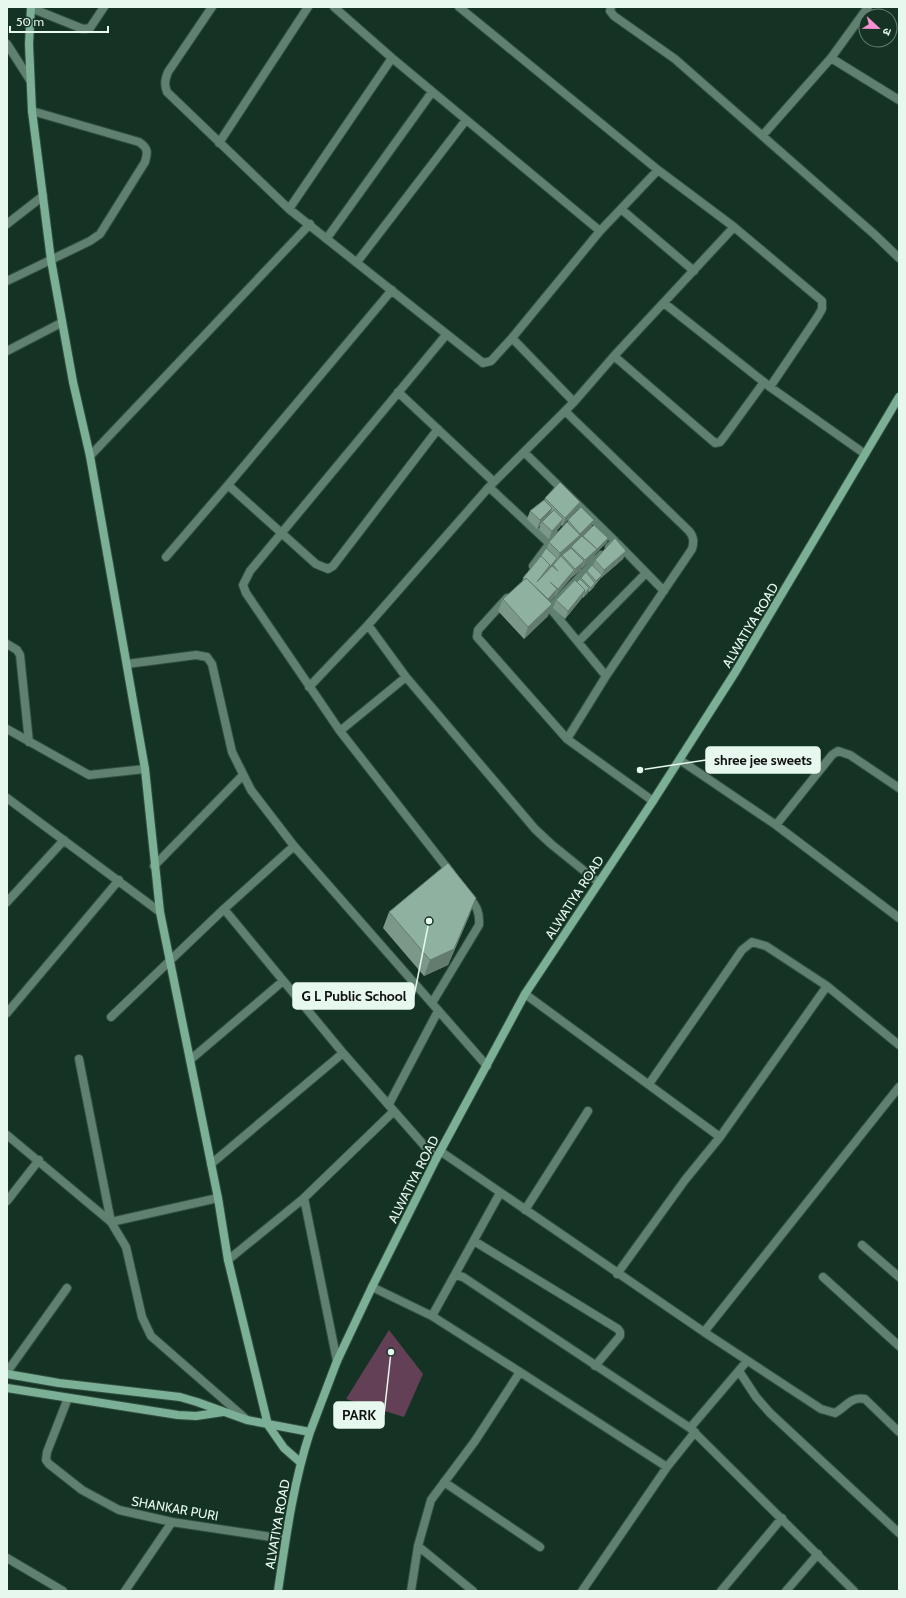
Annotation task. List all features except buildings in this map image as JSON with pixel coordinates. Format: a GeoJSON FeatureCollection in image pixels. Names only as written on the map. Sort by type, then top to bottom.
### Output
{"type":"FeatureCollection","features":[{"type":"Feature","properties":{"kind":"street"},"geometry":{"type":"LineString","coordinates":[[104,7],[90,28],[83,29],[31,7],[29,44],[32,111],[51,260],[61,323],[90,456],[145,769],[160,912],[218,1198],[228,1260],[268,1425],[284,1448],[300,1462]]}},
{"type":"Feature","properties":{"kind":"street"},"geometry":{"type":"LineString","coordinates":[[212,7],[168,72],[165,80],[167,92],[289,208],[446,335],[478,360],[486,363],[512,338],[600,231],[658,170]]}},
{"type":"Feature","properties":{"kind":"street"},"geometry":{"type":"LineString","coordinates":[[219,143],[308,7]]}},
{"type":"Feature","properties":{"kind":"street"},"geometry":{"type":"LineString","coordinates":[[334,7],[432,92],[600,231]]}},
{"type":"Feature","properties":{"kind":"street"},"geometry":{"type":"LineString","coordinates":[[459,7],[658,170],[734,227],[822,301],[822,309],[818,316],[767,384],[720,442],[715,443],[614,356]]}},
{"type":"Feature","properties":{"kind":"street"},"geometry":{"type":"LineString","coordinates":[[611,7],[610,11],[614,16],[675,59],[763,135],[899,258]]}},
{"type":"Feature","properties":{"kind":"street"},"geometry":{"type":"LineString","coordinates":[[763,135],[830,58],[868,7]]}},
{"type":"Feature","properties":{"kind":"street"},"geometry":{"type":"LineString","coordinates":[[7,44],[30,80]]}},
{"type":"Feature","properties":{"kind":"street"},"geometry":{"type":"LineString","coordinates":[[289,208],[392,58]]}},
{"type":"Feature","properties":{"kind":"street"},"geometry":{"type":"LineString","coordinates":[[830,58],[899,100]]}},
{"type":"Feature","properties":{"kind":"street"},"geometry":{"type":"LineString","coordinates":[[327,238],[432,92]]}},
{"type":"Feature","properties":{"kind":"street"},"geometry":{"type":"LineString","coordinates":[[7,282],[90,241],[100,234],[145,162],[148,154],[144,146],[139,142],[32,111]]}},
{"type":"Feature","properties":{"kind":"street"},"geometry":{"type":"LineString","coordinates":[[357,262],[466,120]]}},
{"type":"Feature","properties":{"kind":"street"},"geometry":{"type":"LineString","coordinates":[[7,224],[43,196]]}},
{"type":"Feature","properties":{"kind":"street"},"geometry":{"type":"LineString","coordinates":[[621,209],[694,271]]}},
{"type":"Feature","properties":{"kind":"street"},"geometry":{"type":"LineString","coordinates":[[90,456],[310,224]]}},
{"type":"Feature","properties":{"kind":"street"},"geometry":{"type":"LineString","coordinates":[[309,687],[368,626],[492,484],[574,402],[614,356],[734,227]]}},
{"type":"Feature","properties":{"kind":"street"},"geometry":{"type":"LineString","coordinates":[[166,557],[392,290]]}},
{"type":"Feature","properties":{"kind":"street"},"geometry":{"type":"LineString","coordinates":[[664,303],[767,384],[865,454]]}},
{"type":"Feature","properties":{"kind":"street"},"geometry":{"type":"LineString","coordinates":[[7,351],[61,323]]}},
{"type":"Feature","properties":{"kind":"street"},"geometry":{"type":"LineString","coordinates":[[446,335],[250,571],[243,585],[246,593],[340,731],[454,878]]}},
{"type":"Feature","properties":{"kind":"street"},"geometry":{"type":"LineString","coordinates":[[512,338],[574,402]]}},
{"type":"Feature","properties":{"kind":"street"},"geometry":{"type":"LineString","coordinates":[[398,392],[438,429],[549,543]]}},
{"type":"Feature","properties":{"kind":"street","name":"ALWATIYA ROAD"},"geometry":{"type":"LineString","coordinates":[[310,1432],[338,1361],[372,1287],[440,1151],[525,994],[680,760],[736,671],[899,397]]}},
{"type":"Feature","properties":{"kind":"street"},"geometry":{"type":"LineString","coordinates":[[565,411],[693,537],[694,543],[692,549],[606,676],[567,739]]}},
{"type":"Feature","properties":{"kind":"street"},"geometry":{"type":"LineString","coordinates":[[228,485],[322,568],[328,569],[333,566],[438,429]]}},
{"type":"Feature","properties":{"kind":"street"},"geometry":{"type":"LineString","coordinates":[[524,452],[579,512],[615,541],[664,591]]}},
{"type":"Feature","properties":{"kind":"street"},"geometry":{"type":"LineString","coordinates":[[528,574],[549,543],[560,531]]}},
{"type":"Feature","properties":{"kind":"street"},"geometry":{"type":"LineString","coordinates":[[606,676],[550,608],[615,541]]}},
{"type":"Feature","properties":{"kind":"street"},"geometry":{"type":"LineString","coordinates":[[578,642],[646,573]]}},
{"type":"Feature","properties":{"kind":"street"},"geometry":{"type":"LineString","coordinates":[[512,593],[478,630],[477,637],[567,739],[653,801]]}},
{"type":"Feature","properties":{"kind":"street"},"geometry":{"type":"LineString","coordinates":[[368,626],[406,677],[535,829],[598,882]]}},
{"type":"Feature","properties":{"kind":"street"},"geometry":{"type":"LineString","coordinates":[[7,644],[17,650],[20,655],[29,742]]}},
{"type":"Feature","properties":{"kind":"street"},"geometry":{"type":"LineString","coordinates":[[126,664],[196,655],[207,657],[212,664],[232,752],[251,790],[294,846],[487,1066]]}},
{"type":"Feature","properties":{"kind":"street"},"geometry":{"type":"LineString","coordinates":[[340,731],[406,677]]}},
{"type":"Feature","properties":{"kind":"street"},"geometry":{"type":"LineString","coordinates":[[7,729],[89,775],[145,769]]}},
{"type":"Feature","properties":{"kind":"street"},"geometry":{"type":"LineString","coordinates":[[776,825],[832,755],[838,751],[850,755],[899,788]]}},
{"type":"Feature","properties":{"kind":"street"},"geometry":{"type":"LineString","coordinates":[[680,760],[776,825],[899,918]]}},
{"type":"Feature","properties":{"kind":"street"},"geometry":{"type":"LineString","coordinates":[[154,866],[243,776]]}},
{"type":"Feature","properties":{"kind":"street"},"geometry":{"type":"LineString","coordinates":[[7,798],[160,912]]}},
{"type":"Feature","properties":{"kind":"street"},"geometry":{"type":"LineString","coordinates":[[7,902],[64,840]]}},
{"type":"Feature","properties":{"kind":"street"},"geometry":{"type":"LineString","coordinates":[[111,1017],[170,963],[224,909],[294,846]]}},
{"type":"Feature","properties":{"kind":"street"},"geometry":{"type":"LineString","coordinates":[[7,1013],[119,880]]}},
{"type":"Feature","properties":{"kind":"street"},"geometry":{"type":"LineString","coordinates":[[432,1004],[479,925],[480,915],[478,908],[464,890]]}},
{"type":"Feature","properties":{"kind":"street"},"geometry":{"type":"LineString","coordinates":[[224,909],[343,1053],[392,1107],[436,1159]]}},
{"type":"Feature","properties":{"kind":"street"},"geometry":{"type":"LineString","coordinates":[[649,1084],[742,950],[752,942],[766,946],[827,986],[899,1045]]}},
{"type":"Feature","properties":{"kind":"street"},"geometry":{"type":"LineString","coordinates":[[190,1060],[283,981]]}},
{"type":"Feature","properties":{"kind":"street"},"geometry":{"type":"LineString","coordinates":[[617,1274],[681,1186],[720,1137],[827,986]]}},
{"type":"Feature","properties":{"kind":"street"},"geometry":{"type":"LineString","coordinates":[[525,994],[720,1137]]}},
{"type":"Feature","properties":{"kind":"street"},"geometry":{"type":"LineString","coordinates":[[228,1260],[304,1198],[392,1107],[438,1011]]}},
{"type":"Feature","properties":{"kind":"street"},"geometry":{"type":"LineString","coordinates":[[211,1164],[343,1053]]}},
{"type":"Feature","properties":{"kind":"street"},"geometry":{"type":"LineString","coordinates":[[79,1059],[111,1222]]}},
{"type":"Feature","properties":{"kind":"street"},"geometry":{"type":"LineString","coordinates":[[704,1332],[899,1087]]}},
{"type":"Feature","properties":{"kind":"street"},"geometry":{"type":"LineString","coordinates":[[525,1210],[588,1111]]}},
{"type":"Feature","properties":{"kind":"street"},"geometry":{"type":"LineString","coordinates":[[7,1135],[39,1160],[111,1222],[126,1247],[142,1317],[151,1336],[246,1420]]}},
{"type":"Feature","properties":{"kind":"street"},"geometry":{"type":"LineString","coordinates":[[440,1151],[617,1274],[747,1361],[828,1412],[835,1413],[858,1397],[865,1399],[899,1432]]}},
{"type":"Feature","properties":{"kind":"street"},"geometry":{"type":"LineString","coordinates":[[7,1201],[39,1160]]}},
{"type":"Feature","properties":{"kind":"street"},"geometry":{"type":"LineString","coordinates":[[432,1316],[500,1193]]}},
{"type":"Feature","properties":{"kind":"street"},"geometry":{"type":"LineString","coordinates":[[111,1222],[218,1198]]}},
{"type":"Feature","properties":{"kind":"street"},"geometry":{"type":"LineString","coordinates":[[304,1198],[338,1361]]}},
{"type":"Feature","properties":{"kind":"street"},"geometry":{"type":"LineString","coordinates":[[474,1241],[620,1332],[620,1336],[595,1366]]}},
{"type":"Feature","properties":{"kind":"street"},"geometry":{"type":"LineString","coordinates":[[862,1245],[899,1278]]}},
{"type":"Feature","properties":{"kind":"street"},"geometry":{"type":"LineString","coordinates":[[455,1275],[463,1277],[693,1430],[854,1591]]}},
{"type":"Feature","properties":{"kind":"street"},"geometry":{"type":"LineString","coordinates":[[823,1277],[899,1346]]}},
{"type":"Feature","properties":{"kind":"street"},"geometry":{"type":"LineString","coordinates":[[372,1287],[432,1316],[667,1467]]}},
{"type":"Feature","properties":{"kind":"street"},"geometry":{"type":"LineString","coordinates":[[67,1288],[7,1373],[180,1397],[246,1420],[310,1432]]}},
{"type":"Feature","properties":{"kind":"street"},"geometry":{"type":"LineString","coordinates":[[582,1591],[693,1430],[747,1361]]}},
{"type":"Feature","properties":{"kind":"street"},"geometry":{"type":"LineString","coordinates":[[739,1370],[756,1397],[770,1414],[899,1533]]}},
{"type":"Feature","properties":{"kind":"street"},"geometry":{"type":"LineString","coordinates":[[411,1591],[418,1546],[431,1500],[475,1441],[520,1372]]}},
{"type":"Feature","properties":{"kind":"street"},"geometry":{"type":"LineString","coordinates":[[7,1388],[178,1415],[196,1416],[224,1412]]}},
{"type":"Feature","properties":{"kind":"street","name":"SHANKAR PURI"},"geometry":{"type":"LineString","coordinates":[[68,1398],[47,1452],[46,1460],[82,1490],[119,1510],[172,1522],[285,1538]]}},
{"type":"Feature","properties":{"kind":"street","name":"ALVATIYA ROAD"},"geometry":{"type":"LineString","coordinates":[[278,1591],[285,1538],[300,1462],[310,1432]]}},
{"type":"Feature","properties":{"kind":"street"},"geometry":{"type":"LineString","coordinates":[[444,1482],[540,1547]]}},
{"type":"Feature","properties":{"kind":"street"},"geometry":{"type":"LineString","coordinates":[[721,1591],[782,1518]]}},
{"type":"Feature","properties":{"kind":"street"},"geometry":{"type":"LineString","coordinates":[[125,1591],[172,1522]]}},
{"type":"Feature","properties":{"kind":"street"},"geometry":{"type":"LineString","coordinates":[[418,1546],[473,1591]]}},
{"type":"Feature","properties":{"kind":"street"},"geometry":{"type":"LineString","coordinates":[[786,1591],[818,1554]]}},
{"type":"Feature","properties":{"kind":"street"},"geometry":{"type":"LineString","coordinates":[[7,1558],[63,1591]]}},
{"type":"Feature","properties":{"kind":"shaded area"},"geometry":{"type":"Polygon","coordinates":[[[389,1330],[423,1374],[404,1417],[346,1399],[389,1330]]]}},
{"type":"Feature","properties":{"kind":"place","name":"shree jee sweets"},"geometry":{"type":"Point","coordinates":[640,770]}},
{"type":"Feature","properties":{"kind":"place","name":"G L Public School"},"geometry":{"type":"Point","coordinates":[429,921]}},
{"type":"Feature","properties":{"kind":"place","name":"PARK"},"geometry":{"type":"Point","coordinates":[391,1352]}}]}
